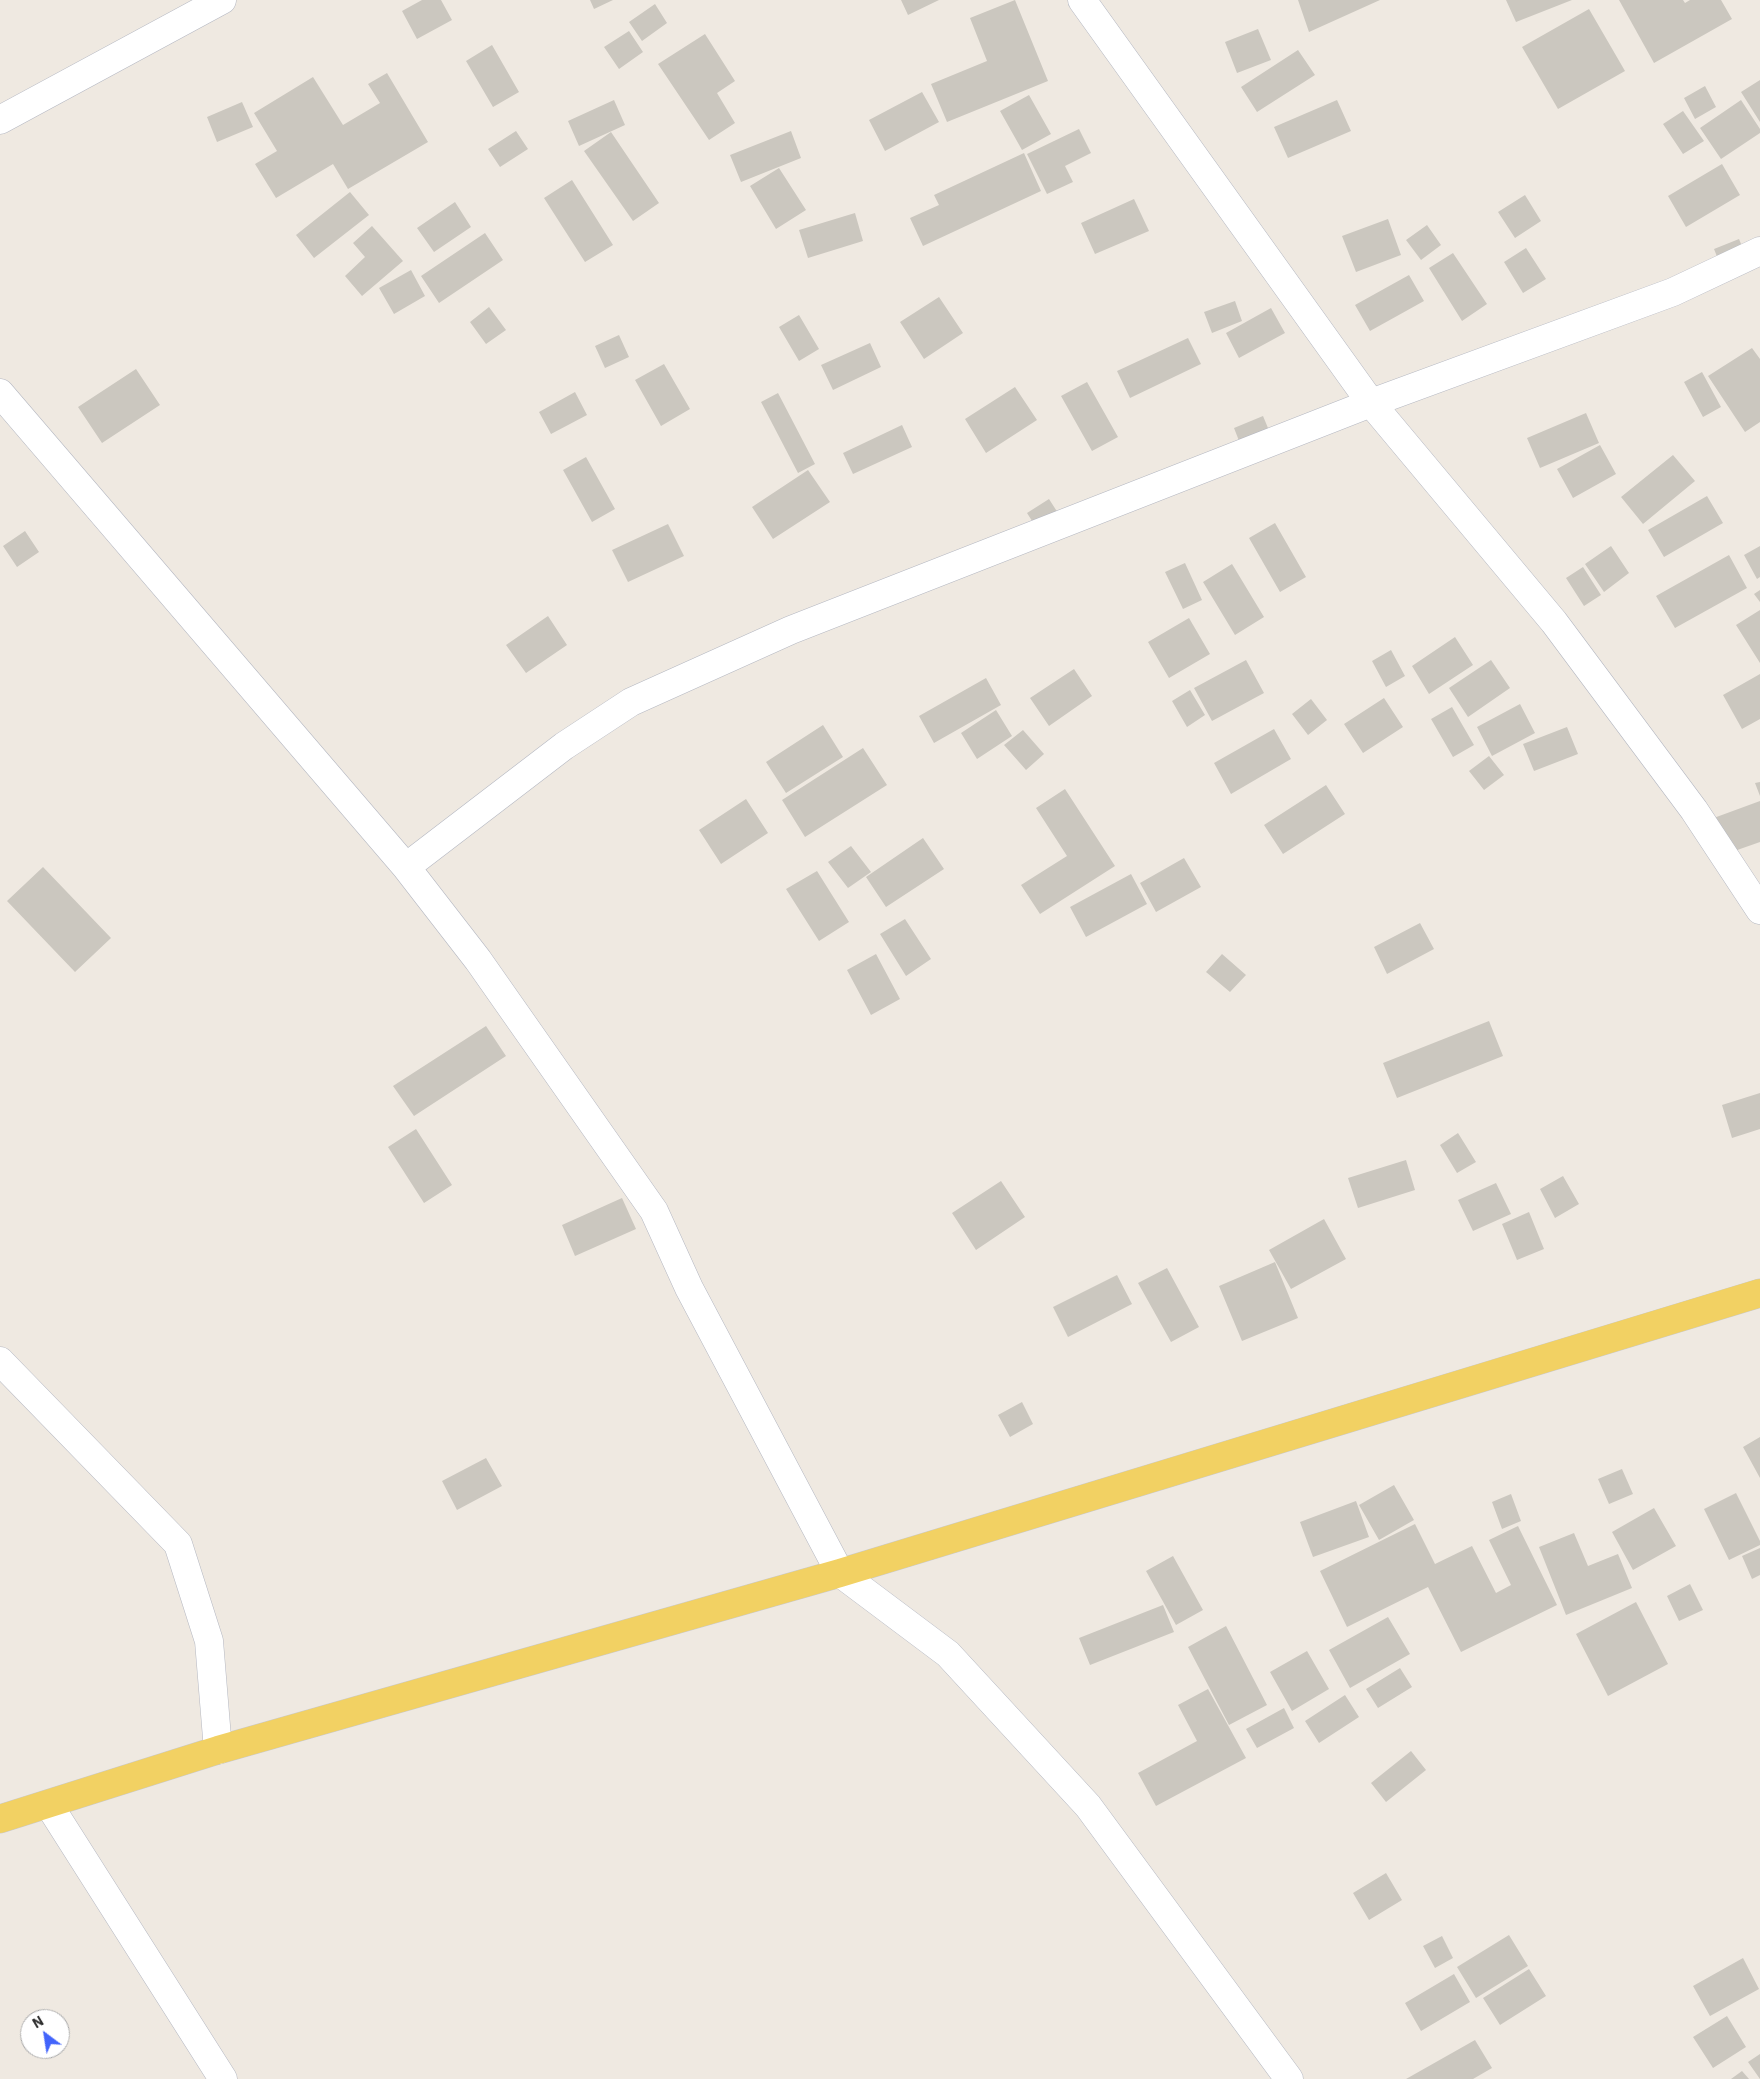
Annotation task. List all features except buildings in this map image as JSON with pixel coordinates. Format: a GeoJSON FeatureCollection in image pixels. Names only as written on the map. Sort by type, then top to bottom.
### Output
{"type":"FeatureCollection","features":[{"type":"Feature","properties":{"kind":"main road"},"geometry":{"type":"LineString","coordinates":[[0,1819],[218,1750],[840,1573],[1760,1293]]}},
{"type":"Feature","properties":{"kind":"street"},"geometry":{"type":"LineString","coordinates":[[0,120],[222,0]]}},
{"type":"Feature","properties":{"kind":"street"},"geometry":{"type":"LineString","coordinates":[[1082,0],[1371,403],[1554,622],[1694,810],[1760,910]]}},
{"type":"Feature","properties":{"kind":"street"},"geometry":{"type":"LineString","coordinates":[[406,867],[564,746],[631,702],[791,630],[1371,403],[1673,292],[1760,251]]}},
{"type":"Feature","properties":{"kind":"street"},"geometry":{"type":"LineString","coordinates":[[0,393],[406,867],[478,960],[654,1212],[694,1297],[840,1573],[948,1654],[1088,1806],[1289,2079]]}},
{"type":"Feature","properties":{"kind":"street"},"geometry":{"type":"LineString","coordinates":[[0,1361],[178,1544],[209,1642],[218,1750]]}},
{"type":"Feature","properties":{"kind":"street"},"geometry":{"type":"LineString","coordinates":[[49,1804],[223,2079]]}}]}
